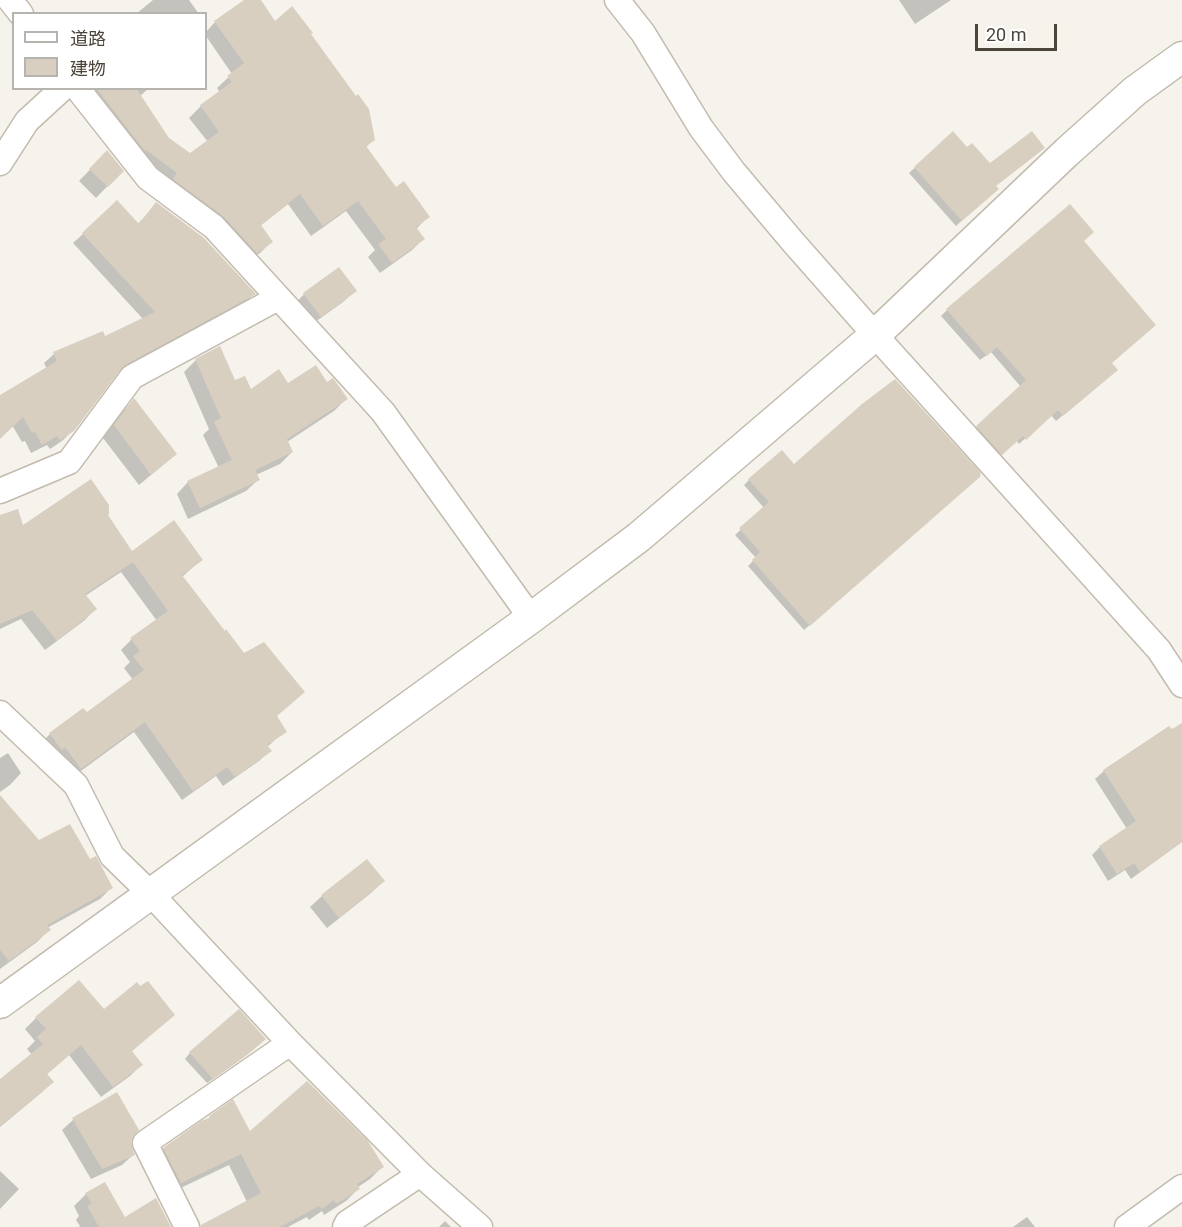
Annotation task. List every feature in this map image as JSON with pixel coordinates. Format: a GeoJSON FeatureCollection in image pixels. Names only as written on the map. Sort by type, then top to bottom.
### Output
{"type":"FeatureCollection","features":[{"type":"Feature","properties":{"kind":"street"},"geometry":{"type":"LineString","coordinates":[[10,0],[19,12]]}},
{"type":"Feature","properties":{"kind":"street"},"geometry":{"type":"LineString","coordinates":[[617,0],[642,33],[701,128],[734,172],[875,335],[1158,650],[1182,685]]}},
{"type":"Feature","properties":{"kind":"street"},"geometry":{"type":"LineString","coordinates":[[0,1003],[531,618],[639,537],[875,335],[1067,152],[1136,91],[1182,57]]}},
{"type":"Feature","properties":{"kind":"street"},"geometry":{"type":"LineString","coordinates":[[0,163],[27,121],[61,90]]}},
{"type":"Feature","properties":{"kind":"street"},"geometry":{"type":"LineString","coordinates":[[79,90],[148,178],[214,227],[383,412],[531,618]]}},
{"type":"Feature","properties":{"kind":"street"},"geometry":{"type":"LineString","coordinates":[[0,491],[69,462],[132,377],[278,298]]}},
{"type":"Feature","properties":{"kind":"street"},"geometry":{"type":"LineString","coordinates":[[0,713],[76,785],[112,856],[151,894],[290,1043],[420,1174],[480,1227]]}},
{"type":"Feature","properties":{"kind":"street"},"geometry":{"type":"LineString","coordinates":[[187,1227],[145,1143],[290,1043]]}},
{"type":"Feature","properties":{"kind":"street"},"geometry":{"type":"LineString","coordinates":[[345,1227],[347,1223],[420,1174]]}},
{"type":"Feature","properties":{"kind":"street"},"geometry":{"type":"LineString","coordinates":[[1127,1227],[1182,1187]]}},
{"type":"Feature","properties":{"kind":"building"},"geometry":{"type":"Polygon","coordinates":[[[244,0],[261,0],[275,21],[292,6],[356,96],[358,94],[369,109],[375,140],[366,146],[396,187],[404,181],[430,217],[416,227],[425,239],[392,263],[378,244],[386,239],[358,201],[323,226],[300,194],[261,225],[273,242],[257,253],[223,216],[173,179],[177,173],[145,151],[98,90],[137,90],[169,138],[190,153],[219,132],[200,105],[232,82],[227,76],[244,63],[214,21],[244,0]]]}},
{"type":"Feature","properties":{"kind":"building"},"geometry":{"type":"Polygon","coordinates":[[[953,131],[967,147],[972,143],[990,163],[1032,131],[1045,148],[996,186],[999,189],[962,221],[914,167],[953,131]]]}},
{"type":"Feature","properties":{"kind":"building"},"geometry":{"type":"Polygon","coordinates":[[[107,150],[124,171],[108,187],[89,169],[107,150]]]}},
{"type":"Feature","properties":{"kind":"building"},"geometry":{"type":"Polygon","coordinates":[[[117,200],[139,224],[156,202],[204,238],[256,294],[125,365],[74,431],[60,440],[57,436],[42,445],[23,417],[0,439],[0,395],[57,361],[53,352],[103,331],[105,336],[155,312],[82,233],[117,200]]]}},
{"type":"Feature","properties":{"kind":"building"},"geometry":{"type":"Polygon","coordinates":[[[1070,204],[1094,232],[1084,241],[1156,325],[1112,363],[1118,370],[1063,416],[1058,410],[1026,440],[1023,436],[1002,455],[976,426],[1026,380],[997,347],[987,356],[946,309],[1070,204]]]}},
{"type":"Feature","properties":{"kind":"building"},"geometry":{"type":"Polygon","coordinates":[[[339,267],[357,291],[321,317],[303,293],[339,267]]]}},
{"type":"Feature","properties":{"kind":"building"},"geometry":{"type":"Polygon","coordinates":[[[220,346],[235,380],[245,376],[251,389],[279,369],[288,383],[316,365],[327,382],[333,378],[348,399],[287,439],[293,452],[255,470],[260,480],[200,508],[187,481],[232,460],[214,422],[221,418],[195,359],[220,346]]]}},
{"type":"Feature","properties":{"kind":"building"},"geometry":{"type":"Polygon","coordinates":[[[895,379],[981,473],[981,476],[810,626],[752,560],[760,552],[739,528],[769,502],[748,479],[782,450],[794,464],[862,404],[895,379]]]}},
{"type":"Feature","properties":{"kind":"building"},"geometry":{"type":"Polygon","coordinates":[[[134,398],[177,454],[151,475],[114,425],[134,398]]]}},
{"type":"Feature","properties":{"kind":"building"},"geometry":{"type":"Polygon","coordinates":[[[91,479],[109,505],[108,515],[132,551],[174,520],[203,560],[182,575],[244,653],[264,642],[305,692],[277,716],[287,732],[267,745],[272,751],[235,777],[227,767],[193,791],[145,722],[81,769],[65,747],[62,750],[49,733],[83,708],[87,712],[144,670],[133,656],[140,651],[130,638],[168,611],[133,562],[85,594],[97,609],[57,641],[32,610],[0,624],[0,515],[18,509],[23,525],[91,479]]]}},
{"type":"Feature","properties":{"kind":"building"},"geometry":{"type":"Polygon","coordinates":[[[1182,723],[1182,842],[1140,872],[1134,863],[1117,874],[1099,846],[1136,821],[1103,770],[1169,726],[1172,729],[1182,723]]]}},
{"type":"Feature","properties":{"kind":"building"},"geometry":{"type":"Polygon","coordinates":[[[0,795],[39,840],[70,824],[90,859],[96,856],[113,888],[47,925],[51,930],[9,961],[0,950],[0,795]]]}},
{"type":"Feature","properties":{"kind":"building"},"geometry":{"type":"Polygon","coordinates":[[[367,859],[385,881],[339,918],[321,895],[367,859]]]}},
{"type":"Feature","properties":{"kind":"building"},"geometry":{"type":"Polygon","coordinates":[[[79,980],[104,1009],[137,982],[140,986],[148,981],[175,1015],[132,1051],[143,1065],[113,1087],[81,1045],[47,1074],[54,1082],[0,1126],[0,1079],[43,1044],[37,1037],[46,1029],[35,1017],[79,980]]]}},
{"type":"Feature","properties":{"kind":"building"},"geometry":{"type":"Polygon","coordinates":[[[239,1009],[266,1039],[213,1079],[189,1052],[239,1009]]]}},
{"type":"Feature","properties":{"kind":"building"},"geometry":{"type":"Polygon","coordinates":[[[307,1081],[368,1141],[384,1167],[357,1184],[360,1189],[336,1204],[334,1200],[322,1209],[319,1206],[280,1227],[201,1227],[261,1193],[241,1154],[181,1183],[163,1148],[201,1121],[209,1118],[233,1099],[250,1131],[307,1081]]]}},
{"type":"Feature","properties":{"kind":"building"},"geometry":{"type":"Polygon","coordinates":[[[117,1092],[139,1130],[131,1142],[135,1155],[102,1169],[72,1118],[117,1092]]]}},
{"type":"Feature","properties":{"kind":"building"},"geometry":{"type":"Polygon","coordinates":[[[105,1182],[125,1217],[156,1198],[171,1227],[99,1227],[87,1206],[92,1204],[85,1193],[105,1182]]]}}]}
